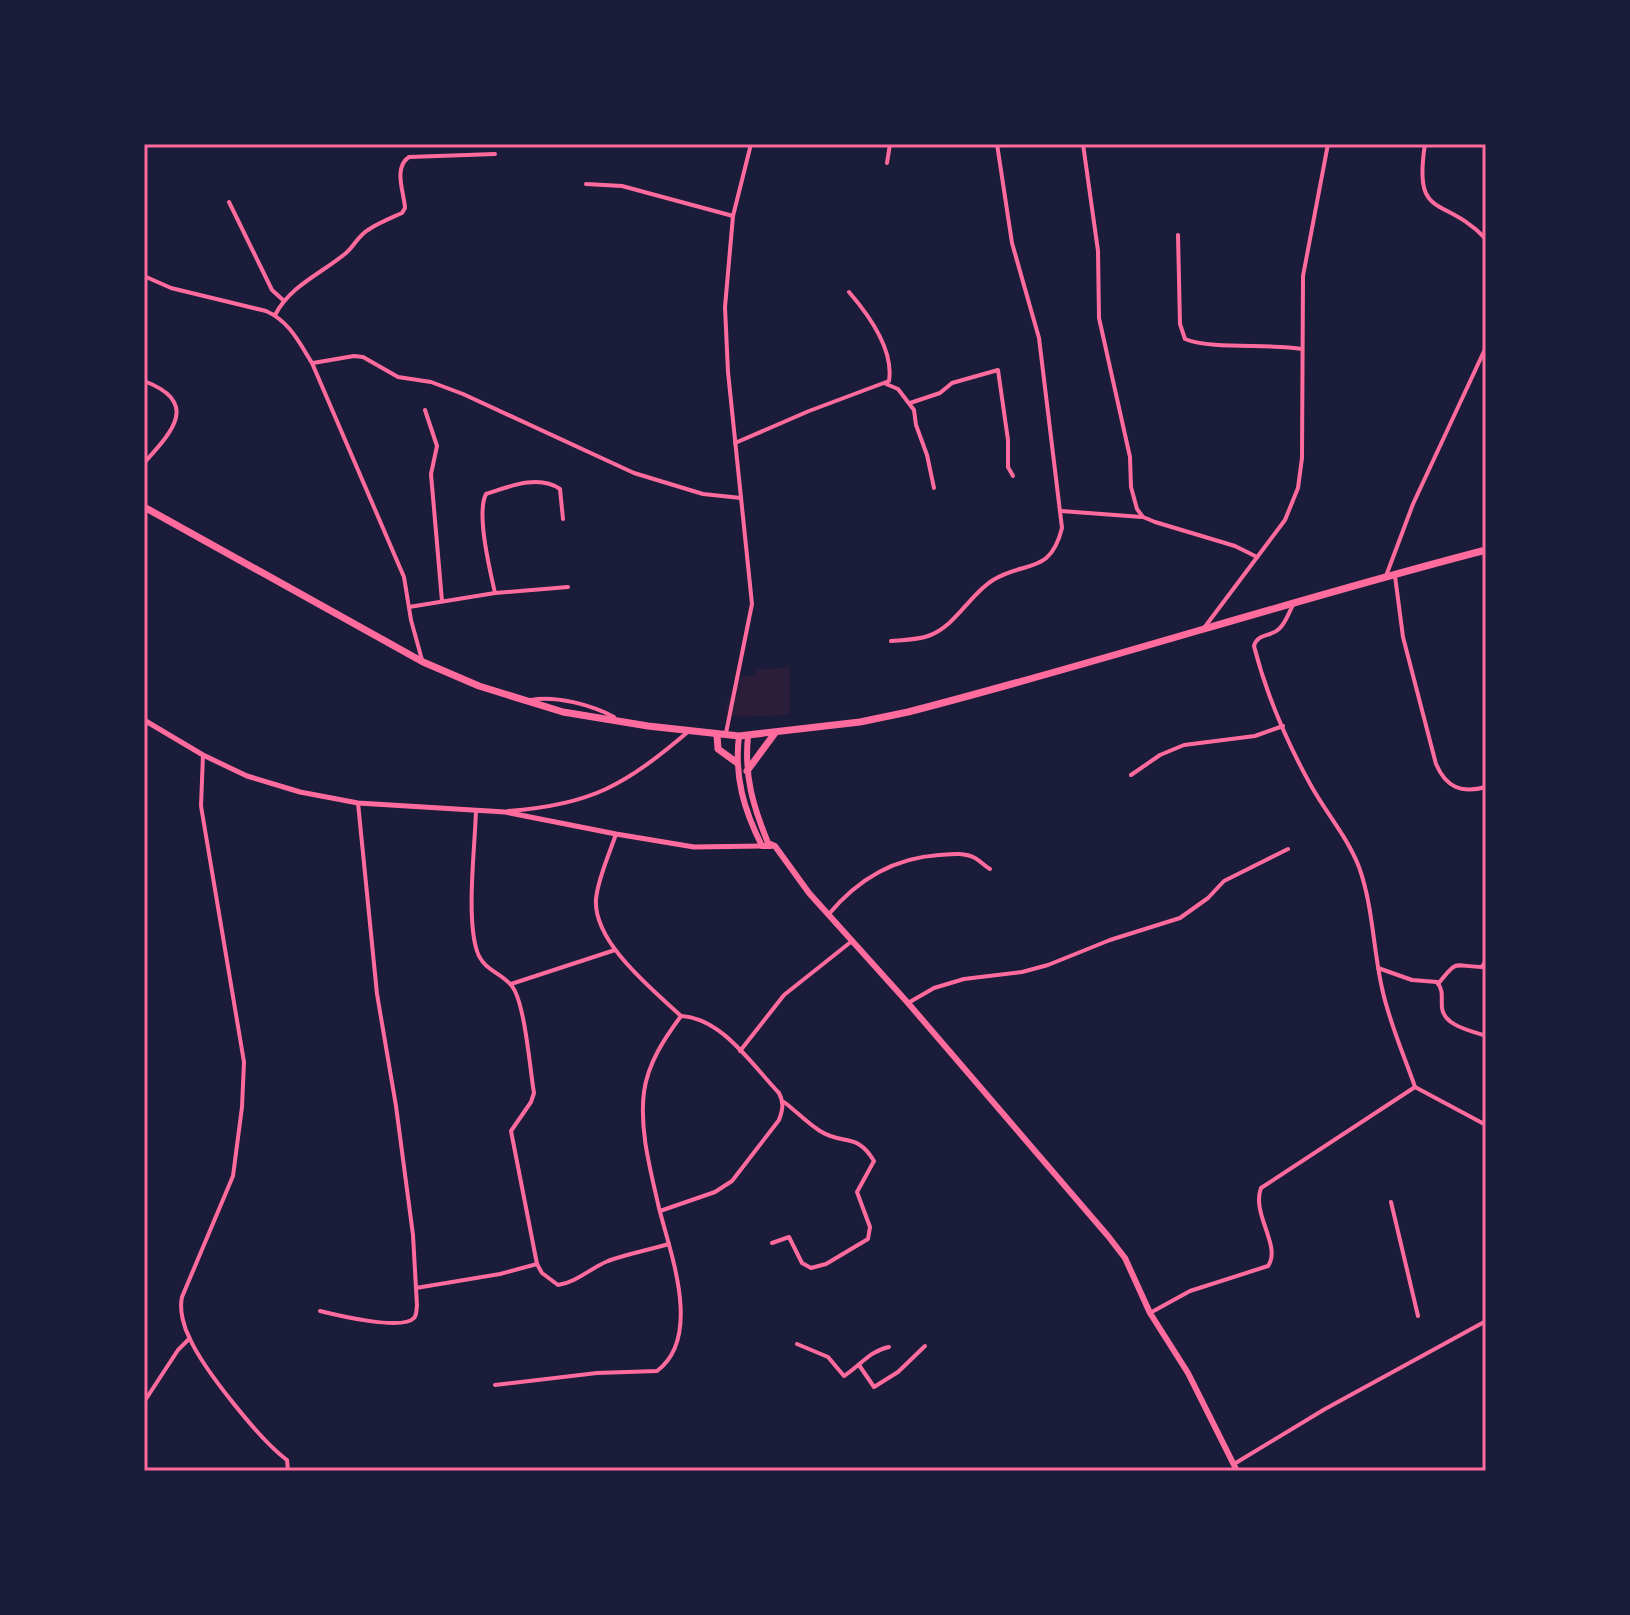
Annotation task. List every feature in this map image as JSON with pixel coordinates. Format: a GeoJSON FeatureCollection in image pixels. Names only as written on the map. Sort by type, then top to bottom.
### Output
{"type":"FeatureCollection","features":[{"type":"Feature","properties":{"kind":"highway"},"geometry":{"type":"LineString","coordinates":[[144,507],[423,662],[522,701],[623,723],[744,736],[860,722],[908,712],[1486,550]]}},
{"type":"Feature","properties":{"kind":"highway"},"geometry":{"type":"LineString","coordinates":[[747,771],[775,733]]}},
{"type":"Feature","properties":{"kind":"highway"},"geometry":{"type":"LineString","coordinates":[[721,735],[718,749],[736,762]]}},
{"type":"Feature","properties":{"kind":"main road"},"geometry":{"type":"LineString","coordinates":[[744,736],[736,762],[747,813],[768,845],[1092,1215],[1125,1258],[1150,1313],[1188,1373],[1236,1468]]}},
{"type":"Feature","properties":{"kind":"main road"},"geometry":{"type":"LineString","coordinates":[[744,736],[752,803],[768,845]]}},
{"type":"Feature","properties":{"kind":"street"},"geometry":{"type":"LineString","coordinates":[[721,735],[752,604],[725,307],[733,216],[751,144]]}},
{"type":"Feature","properties":{"kind":"street"},"geometry":{"type":"LineString","coordinates":[[887,163],[890,144]]}},
{"type":"Feature","properties":{"kind":"street"},"geometry":{"type":"LineString","coordinates":[[891,641],[927,637],[947,626],[994,580],[1044,561],[1057,547],[1062,528],[1039,338],[1012,243],[997,144]]}},
{"type":"Feature","properties":{"kind":"street"},"geometry":{"type":"LineString","coordinates":[[1083,144],[1098,251],[1099,318],[1130,457],[1131,487],[1137,509],[1143,517]]}},
{"type":"Feature","properties":{"kind":"street"},"geometry":{"type":"LineString","coordinates":[[1203,630],[1285,520],[1298,488],[1302,458],[1301,296],[1304,265],[1328,144]]}},
{"type":"Feature","properties":{"kind":"street"},"geometry":{"type":"LineString","coordinates":[[1425,144],[1421,186],[1425,196],[1461,217],[1486,239]]}},
{"type":"Feature","properties":{"kind":"street"},"geometry":{"type":"LineString","coordinates":[[275,315],[283,300],[296,287],[325,270],[366,231],[402,213],[405,208],[400,171],[404,160],[409,157],[495,154]]}},
{"type":"Feature","properties":{"kind":"street"},"geometry":{"type":"LineString","coordinates":[[586,184],[622,186],[733,216]]}},
{"type":"Feature","properties":{"kind":"street"},"geometry":{"type":"LineString","coordinates":[[229,202],[272,290],[283,300]]}},
{"type":"Feature","properties":{"kind":"street"},"geometry":{"type":"LineString","coordinates":[[1178,235],[1180,324],[1185,339],[1302,349]]}},
{"type":"Feature","properties":{"kind":"street"},"geometry":{"type":"LineString","coordinates":[[144,276],[171,288],[275,315],[294,334],[312,363],[404,577],[423,662]]}},
{"type":"Feature","properties":{"kind":"street"},"geometry":{"type":"LineString","coordinates":[[735,443],[809,411],[886,384],[890,377],[889,368],[879,338],[866,313],[849,292]]}},
{"type":"Feature","properties":{"kind":"street"},"geometry":{"type":"LineString","coordinates":[[1486,347],[1413,504],[1390,575],[1436,764],[1450,785],[1461,791],[1486,787]]}},
{"type":"Feature","properties":{"kind":"street"},"geometry":{"type":"LineString","coordinates":[[312,363],[363,357],[398,377],[431,382],[463,394],[634,473],[703,494],[741,498]]}},
{"type":"Feature","properties":{"kind":"street"},"geometry":{"type":"LineString","coordinates":[[910,403],[940,393],[952,383],[998,370],[1008,440],[1008,467],[1013,476]]}},
{"type":"Feature","properties":{"kind":"street"},"geometry":{"type":"LineString","coordinates":[[144,381],[165,390],[175,400],[178,411],[174,425],[144,463]]}},
{"type":"Feature","properties":{"kind":"street"},"geometry":{"type":"LineString","coordinates":[[886,384],[898,389],[910,403],[934,488]]}},
{"type":"Feature","properties":{"kind":"street"},"geometry":{"type":"LineString","coordinates":[[425,410],[437,446],[431,474],[442,601]]}},
{"type":"Feature","properties":{"kind":"street"},"geometry":{"type":"LineString","coordinates":[[495,593],[484,524],[483,500],[486,494],[522,483],[555,485],[560,489],[563,519]]}},
{"type":"Feature","properties":{"kind":"street"},"geometry":{"type":"LineString","coordinates":[[1061,511],[1143,517],[1235,546],[1257,557]]}},
{"type":"Feature","properties":{"kind":"street"},"geometry":{"type":"LineString","coordinates":[[409,607],[495,593],[568,587]]}},
{"type":"Feature","properties":{"kind":"street"},"geometry":{"type":"LineString","coordinates":[[1293,605],[1279,629],[1261,636],[1254,646],[1283,726],[1311,785],[1348,843],[1360,871],[1382,991],[1415,1087],[1486,1125]]}},
{"type":"Feature","properties":{"kind":"street"},"geometry":{"type":"LineString","coordinates":[[144,720],[203,755],[247,776],[300,792],[358,803],[505,812],[694,847],[768,845]]}},
{"type":"Feature","properties":{"kind":"street"},"geometry":{"type":"LineString","coordinates":[[1131,775],[1160,755],[1184,745],[1255,736],[1283,726]]}},
{"type":"Feature","properties":{"kind":"street"},"geometry":{"type":"LineString","coordinates":[[505,812],[563,805],[598,794],[649,765],[689,731]]}},
{"type":"Feature","properties":{"kind":"street"},"geometry":{"type":"LineString","coordinates":[[203,755],[201,806],[244,1071],[233,1176],[181,1303],[189,1339],[223,1390],[274,1450],[287,1460],[288,1471]]}},
{"type":"Feature","properties":{"kind":"street"},"geometry":{"type":"LineString","coordinates":[[320,1311],[363,1320],[401,1323],[416,1316],[413,1235],[377,994],[358,803]]}},
{"type":"Feature","properties":{"kind":"street"},"geometry":{"type":"LineString","coordinates":[[476,810],[472,925],[476,947],[488,968],[511,984],[518,998],[534,1093],[511,1131],[537,1264],[542,1273],[558,1285],[574,1283],[586,1272],[606,1262],[670,1244]]}},
{"type":"Feature","properties":{"kind":"street"},"geometry":{"type":"LineString","coordinates":[[616,834],[596,901],[597,912],[615,950],[681,1016],[702,1019],[739,1051],[784,1102],[818,1130],[835,1139],[856,1141],[867,1149],[874,1161],[857,1192],[870,1227],[868,1239],[826,1264],[811,1268],[802,1263],[789,1237],[772,1243]]}},
{"type":"Feature","properties":{"kind":"street"},"geometry":{"type":"LineString","coordinates":[[908,1003],[934,988],[964,979],[1022,972],[1048,965],[1110,940],[1180,918],[1208,898],[1224,881],[1288,849]]}},
{"type":"Feature","properties":{"kind":"street"},"geometry":{"type":"LineString","coordinates":[[828,915],[860,883],[888,866],[909,859],[960,853],[975,858],[990,869]]}},
{"type":"Feature","properties":{"kind":"street"},"geometry":{"type":"LineString","coordinates":[[739,1051],[784,995],[852,941]]}},
{"type":"Feature","properties":{"kind":"street"},"geometry":{"type":"LineString","coordinates":[[511,984],[615,950]]}},
{"type":"Feature","properties":{"kind":"street"},"geometry":{"type":"LineString","coordinates":[[1438,984],[1451,966],[1482,967],[1486,960]]}},
{"type":"Feature","properties":{"kind":"street"},"geometry":{"type":"LineString","coordinates":[[1378,968],[1401,977],[1438,984],[1443,991],[1444,1016],[1448,1021],[1486,1036]]}},
{"type":"Feature","properties":{"kind":"street"},"geometry":{"type":"LineString","coordinates":[[495,1385],[597,1373],[657,1371],[664,1366],[675,1345],[680,1322],[680,1293],[643,1121],[644,1092],[657,1053],[681,1016]]}},
{"type":"Feature","properties":{"kind":"street"},"geometry":{"type":"LineString","coordinates":[[1150,1313],[1190,1291],[1268,1266],[1272,1261],[1272,1252],[1258,1207],[1261,1188],[1415,1087]]}},
{"type":"Feature","properties":{"kind":"street"},"geometry":{"type":"LineString","coordinates":[[660,1211],[715,1192],[732,1181],[779,1120],[784,1102]]}},
{"type":"Feature","properties":{"kind":"street"},"geometry":{"type":"LineString","coordinates":[[1391,1202],[1418,1316]]}},
{"type":"Feature","properties":{"kind":"street"},"geometry":{"type":"LineString","coordinates":[[416,1288],[500,1274],[537,1264]]}},
{"type":"Feature","properties":{"kind":"street"},"geometry":{"type":"LineString","coordinates":[[1236,1468],[1325,1409],[1486,1321]]}},
{"type":"Feature","properties":{"kind":"street"},"geometry":{"type":"LineString","coordinates":[[144,1402],[178,1350],[189,1339]]}},
{"type":"Feature","properties":{"kind":"street"},"geometry":{"type":"LineString","coordinates":[[797,1344],[828,1357],[844,1376],[866,1357],[889,1347]]}},
{"type":"Feature","properties":{"kind":"street"},"geometry":{"type":"LineString","coordinates":[[859,1365],[874,1387],[898,1372],[925,1346]]}},
{"type":"Feature","properties":{"kind":"shaded area"},"geometry":{"type":"Polygon","coordinates":[[[790,667],[790,715],[740,717],[728,714],[726,707],[736,677],[755,675],[756,670],[790,667]]]}}]}
